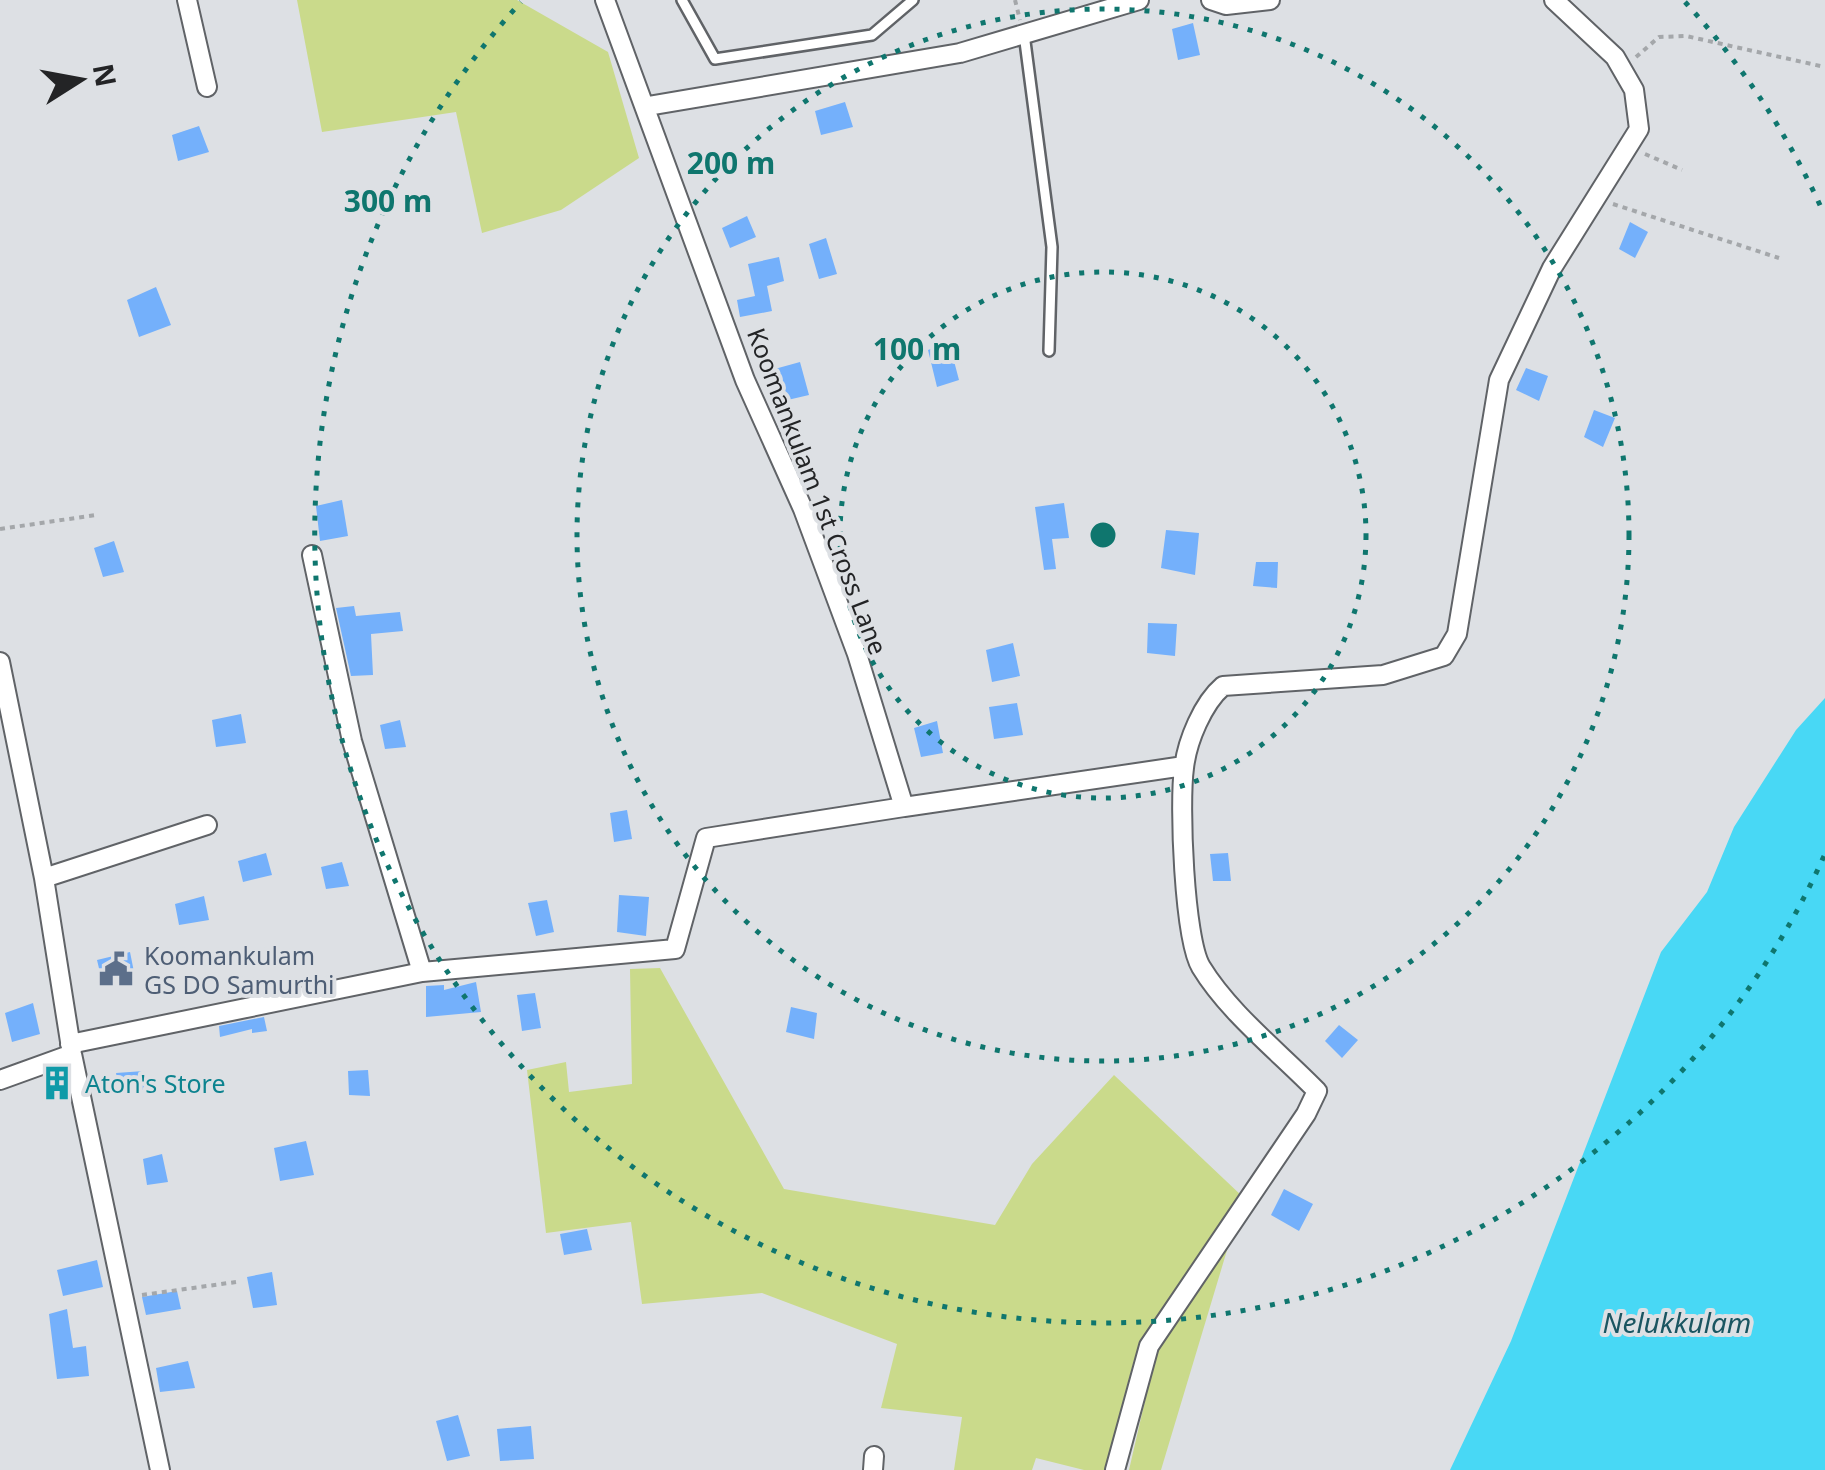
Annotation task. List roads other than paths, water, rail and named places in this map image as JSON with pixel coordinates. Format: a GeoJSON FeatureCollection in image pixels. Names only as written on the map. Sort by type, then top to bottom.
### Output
{"type":"FeatureCollection","features":[{"type":"Feature","properties":{"kind":"street"},"geometry":{"type":"LineString","coordinates":[[187,0],[207,87]]}},
{"type":"Feature","properties":{"kind":"street","name":"Koomankulam 1st Cross Lane"},"geometry":{"type":"LineString","coordinates":[[605,0],[648,106],[745,380],[803,509],[850,636],[904,807]]}},
{"type":"Feature","properties":{"kind":"street"},"geometry":{"type":"LineString","coordinates":[[648,106],[960,53],[1138,0]]}},
{"type":"Feature","properties":{"kind":"street"},"geometry":{"type":"LineString","coordinates":[[1211,0],[1226,5],[1270,0]]}},
{"type":"Feature","properties":{"kind":"street"},"geometry":{"type":"LineString","coordinates":[[1115,1470],[1149,1346],[1306,1114],[1317,1090],[1214,986],[1198,962],[1186,891],[1184,766],[1208,698],[1222,686],[1383,676],[1444,656],[1457,634],[1499,380],[1552,268],[1631,148],[1639,129],[1634,90],[1615,57],[1554,0]]}},
{"type":"Feature","properties":{"kind":"street"},"geometry":{"type":"LineString","coordinates":[[312,556],[352,741],[422,972]]}},
{"type":"Feature","properties":{"kind":"street"},"geometry":{"type":"LineString","coordinates":[[0,662],[44,878],[71,1049],[160,1470]]}},
{"type":"Feature","properties":{"kind":"street"},"geometry":{"type":"LineString","coordinates":[[0,1080],[71,1049],[422,972],[675,949],[706,838],[1184,766]]}},
{"type":"Feature","properties":{"kind":"street"},"geometry":{"type":"LineString","coordinates":[[44,878],[207,825]]}},
{"type":"Feature","properties":{"kind":"lane"},"geometry":{"type":"LineString","coordinates":[[682,0],[715,59],[872,35],[913,0]]}},
{"type":"Feature","properties":{"kind":"lane"},"geometry":{"type":"LineString","coordinates":[[1024,34],[1052,247],[1049,351]]}},
{"type":"Feature","properties":{"kind":"water","name":"Nelukkulam"},"geometry":{"type":"Polygon","coordinates":[[[1825,698],[1825,1470],[1450,1470],[1511,1341],[1661,952],[1707,892],[1734,827],[1796,730],[1825,698]]]}},
{"type":"Feature","properties":{"kind":"place","name":"Koomankulam GS DO Samurthi"},"geometry":{"type":"Point","coordinates":[116,969]}},
{"type":"Feature","properties":{"kind":"place","name":"Aton's Store"},"geometry":{"type":"Point","coordinates":[57,1083]}}]}
